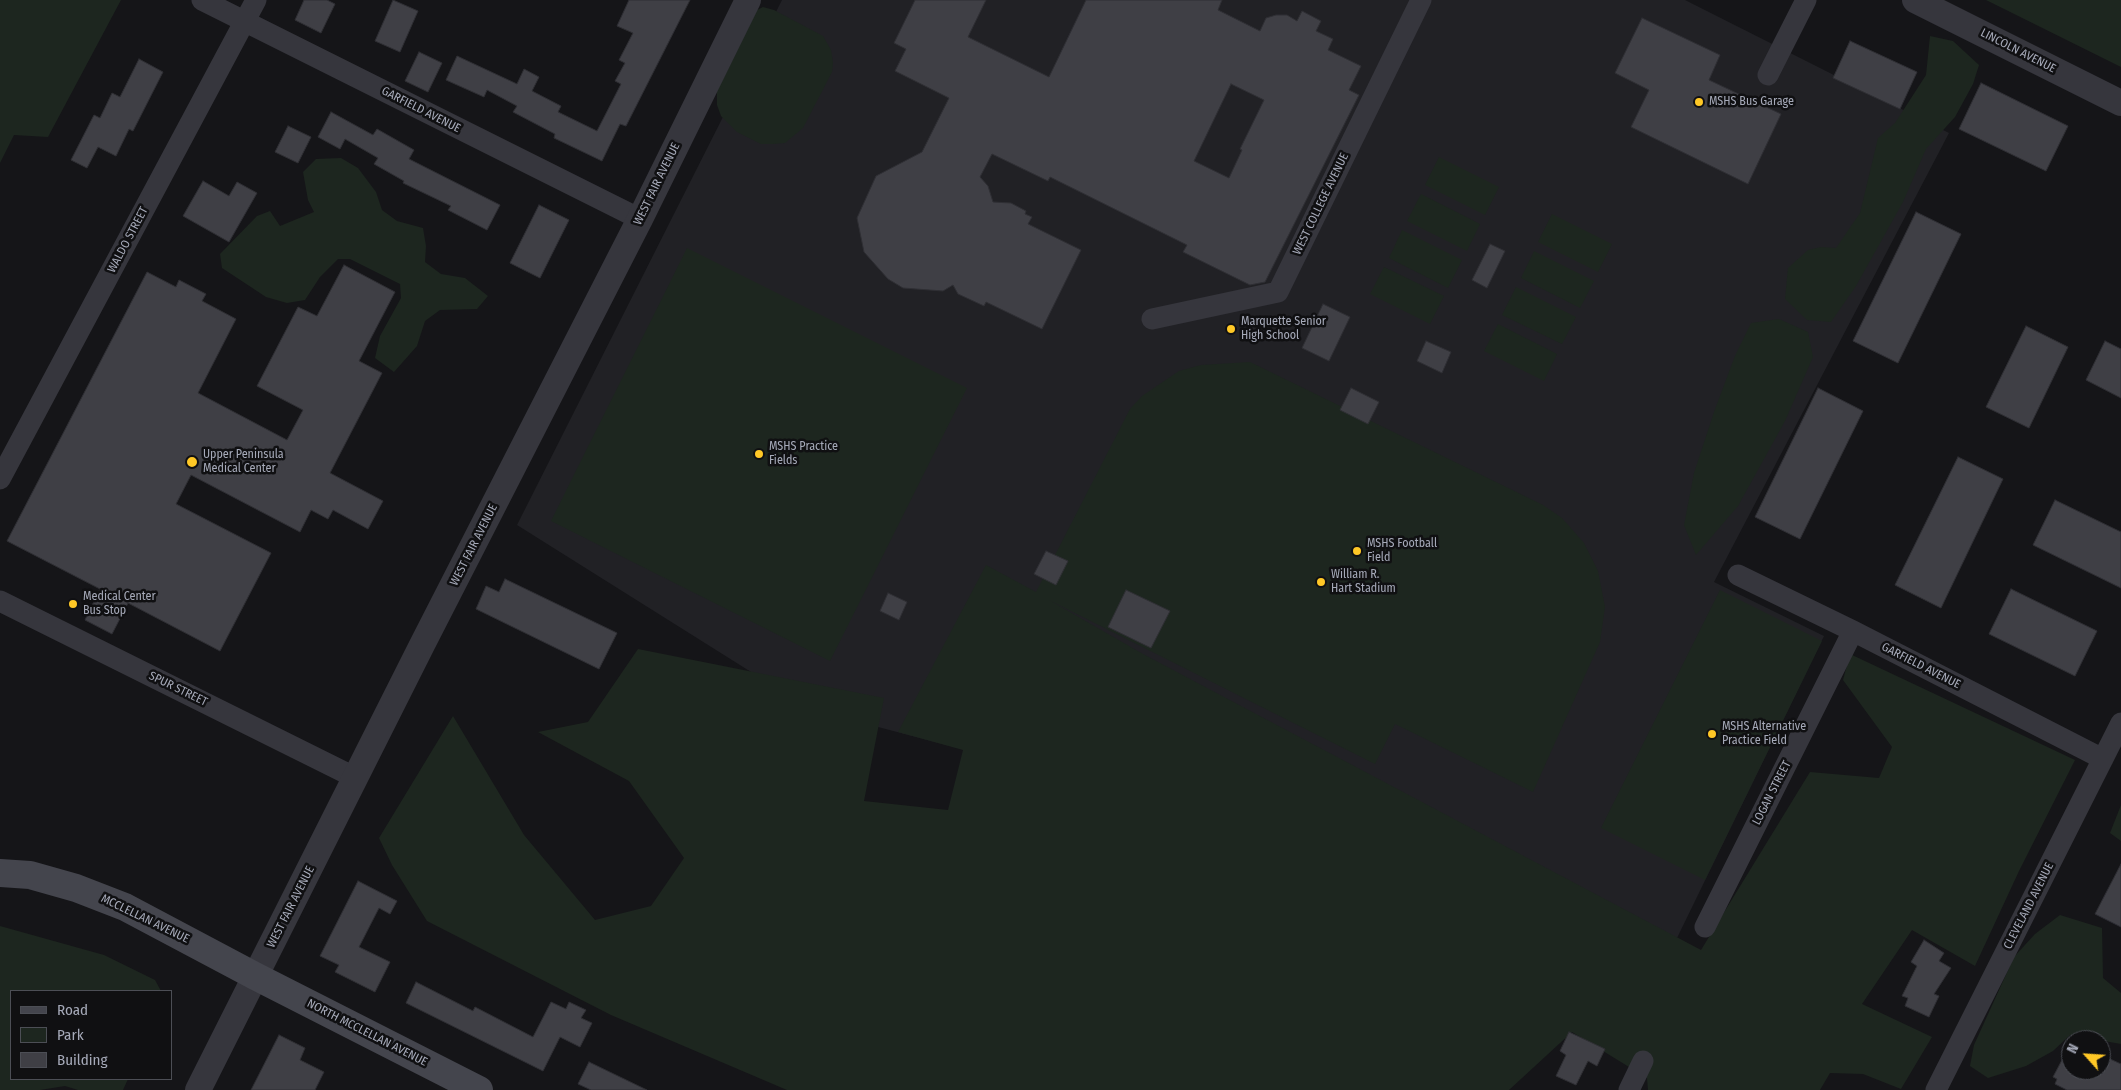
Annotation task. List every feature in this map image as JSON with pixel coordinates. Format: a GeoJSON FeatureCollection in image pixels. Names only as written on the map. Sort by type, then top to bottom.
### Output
{"type":"FeatureCollection","features":[{"type":"Feature","properties":{"kind":"main road","name":"MCCLELLAN AVENUE"},"geometry":{"type":"LineString","coordinates":[[0,873],[30,875],[76,888],[125,907],[255,976]]}},
{"type":"Feature","properties":{"kind":"main road","name":"NORTH MCCLELLAN AVENUE"},"geometry":{"type":"LineString","coordinates":[[255,976],[479,1090]]}},
{"type":"Feature","properties":{"kind":"street","name":"GARFIELD AVENUE"},"geometry":{"type":"LineString","coordinates":[[202,0],[640,219]]}},
{"type":"Feature","properties":{"kind":"street","name":"WALDO STREET"},"geometry":{"type":"LineString","coordinates":[[0,479],[256,0]]}},
{"type":"Feature","properties":{"kind":"street","name":"WEST FAIR AVENUE"},"geometry":{"type":"LineString","coordinates":[[198,1090],[640,219],[748,0]]}},
{"type":"Feature","properties":{"kind":"street","name":"WEST COLLEGE AVENUE"},"geometry":{"type":"LineString","coordinates":[[1152,319],[1278,292],[1421,0]]}},
{"type":"Feature","properties":{"kind":"street"},"geometry":{"type":"LineString","coordinates":[[1768,75],[1806,0]]}},
{"type":"Feature","properties":{"kind":"street","name":"LINCOLN AVENUE"},"geometry":{"type":"LineString","coordinates":[[1916,0],[2121,103]]}},
{"type":"Feature","properties":{"kind":"street","name":"GARFIELD AVENUE"},"geometry":{"type":"LineString","coordinates":[[1738,575],[1853,631],[2103,759]]}},
{"type":"Feature","properties":{"kind":"street","name":"SPUR STREET"},"geometry":{"type":"LineString","coordinates":[[0,601],[356,778]]}},
{"type":"Feature","properties":{"kind":"street","name":"LOGAN STREET"},"geometry":{"type":"LineString","coordinates":[[1705,928],[1853,631]]}},
{"type":"Feature","properties":{"kind":"street","name":"CLEVELAND AVENUE"},"geometry":{"type":"LineString","coordinates":[[1940,1089],[2121,723]]}},
{"type":"Feature","properties":{"kind":"street"},"geometry":{"type":"LineString","coordinates":[[1629,1090],[1644,1061]]}},
{"type":"Feature","properties":{"kind":"shaded area","name":"Marquette Senior High School"},"geometry":{"type":"Polygon","coordinates":[[[782,0],[1685,0],[1949,133],[1714,582],[1824,636],[1677,938],[810,709],[517,525],[782,0]]]}},
{"type":"Feature","properties":{"kind":"green space"},"geometry":{"type":"Polygon","coordinates":[[[0,0],[121,0],[48,137],[14,135],[0,163],[0,0]]]}},
{"type":"Feature","properties":{"kind":"green space"},"geometry":{"type":"Polygon","coordinates":[[[1986,0],[2121,0],[2121,67],[1986,0]]]}},
{"type":"Feature","properties":{"kind":"green space"},"geometry":{"type":"Polygon","coordinates":[[[763,7],[774,10],[823,36],[831,50],[832,72],[803,128],[785,143],[761,144],[737,132],[721,116],[717,105],[717,91],[757,10],[763,7]]]}},
{"type":"Feature","properties":{"kind":"green space"},"geometry":{"type":"Polygon","coordinates":[[[1930,36],[1953,41],[1979,65],[1973,84],[1955,117],[1926,149],[1903,202],[1856,286],[1831,322],[1807,320],[1785,299],[1788,268],[1808,250],[1821,247],[1836,248],[1860,213],[1878,138],[1895,123],[1926,75],[1930,36]]]}},
{"type":"Feature","properties":{"kind":"green space"},"geometry":{"type":"Polygon","coordinates":[[[1439,157],[1499,187],[1485,215],[1425,185],[1439,157]]]}},
{"type":"Feature","properties":{"kind":"green space"},"geometry":{"type":"Polygon","coordinates":[[[341,158],[358,168],[376,192],[382,210],[397,221],[423,228],[426,246],[425,262],[441,274],[465,278],[488,296],[477,309],[440,310],[425,321],[417,346],[394,372],[375,358],[380,336],[401,298],[400,284],[350,259],[338,259],[320,277],[305,300],[287,303],[266,297],[222,268],[220,254],[257,216],[270,211],[280,226],[314,212],[308,200],[303,172],[316,159],[341,158]]]}},
{"type":"Feature","properties":{"kind":"green space"},"geometry":{"type":"Polygon","coordinates":[[[1421,194],[1480,224],[1467,251],[1407,221],[1421,194]]]}},
{"type":"Feature","properties":{"kind":"green space"},"geometry":{"type":"Polygon","coordinates":[[[1552,214],[1612,244],[1598,272],[1538,242],[1552,214]]]}},
{"type":"Feature","properties":{"kind":"green space"},"geometry":{"type":"Polygon","coordinates":[[[1402,230],[1462,260],[1448,288],[1389,258],[1402,230]]]}},
{"type":"Feature","properties":{"kind":"green space","name":"MSHS Practice Fields"},"geometry":{"type":"Polygon","coordinates":[[[687,248],[967,388],[830,661],[551,521],[687,248]]]}},
{"type":"Feature","properties":{"kind":"green space"},"geometry":{"type":"Polygon","coordinates":[[[1534,251],[1594,281],[1580,308],[1521,278],[1534,251]]]}},
{"type":"Feature","properties":{"kind":"green space"},"geometry":{"type":"Polygon","coordinates":[[[1384,267],[1444,296],[1430,324],[1370,294],[1384,267]]]}},
{"type":"Feature","properties":{"kind":"green space"},"geometry":{"type":"Polygon","coordinates":[[[1516,287],[1576,317],[1562,344],[1502,315],[1516,287]]]}},
{"type":"Feature","properties":{"kind":"green space"},"geometry":{"type":"Polygon","coordinates":[[[1779,319],[1808,332],[1813,357],[1785,421],[1738,506],[1696,555],[1684,525],[1694,473],[1714,412],[1735,356],[1751,323],[1779,319]]]}},
{"type":"Feature","properties":{"kind":"green space"},"geometry":{"type":"Polygon","coordinates":[[[1498,324],[1557,354],[1544,381],[1484,351],[1498,324]]]}},
{"type":"Feature","properties":{"kind":"green space"},"geometry":{"type":"Polygon","coordinates":[[[1250,362],[1543,505],[1562,518],[1584,543],[1598,571],[1605,607],[1600,642],[1533,792],[1395,724],[1375,764],[1049,600],[1143,654],[1701,950],[1810,772],[1879,778],[1892,747],[1843,680],[1850,654],[2075,760],[2019,871],[1975,966],[1912,930],[1862,1004],[1932,1037],[1901,1089],[1863,1074],[1830,1073],[1820,1090],[1648,1090],[1647,1078],[1572,1032],[1509,1090],[787,1090],[611,1015],[427,921],[392,865],[379,838],[453,716],[524,835],[595,920],[651,906],[684,858],[629,781],[538,732],[588,722],[638,649],[884,698],[864,801],[948,810],[963,750],[898,732],[986,565],[1036,592],[1130,409],[1142,396],[1179,371],[1201,365],[1250,362]]]}},
{"type":"Feature","properties":{"kind":"green space","name":"MSHS Alternative Practice Field"},"geometry":{"type":"Polygon","coordinates":[[[1720,590],[1822,641],[1705,880],[1601,828],[1720,590]]]}},
{"type":"Feature","properties":{"kind":"green space"},"geometry":{"type":"Polygon","coordinates":[[[2121,805],[2121,841],[2110,833],[2121,805]]]}},
{"type":"Feature","properties":{"kind":"green space"},"geometry":{"type":"Polygon","coordinates":[[[2060,915],[2102,928],[2103,978],[2121,993],[2121,1044],[2111,1042],[2111,1030],[2061,1030],[2061,1043],[2053,1051],[2026,1066],[1988,1078],[1970,1066],[1974,1045],[2014,957],[2035,934],[2060,915]]]}},
{"type":"Feature","properties":{"kind":"green space"},"geometry":{"type":"Polygon","coordinates":[[[0,926],[104,955],[155,980],[160,990],[10,990],[10,1080],[128,1080],[123,1090],[78,1090],[65,1086],[40,1090],[0,1090],[0,926]]]}},
{"type":"Feature","properties":{"kind":"building"},"geometry":{"type":"Polygon","coordinates":[[[304,0],[327,0],[335,4],[321,33],[295,20],[304,0]]]}},
{"type":"Feature","properties":{"kind":"building"},"geometry":{"type":"Polygon","coordinates":[[[393,0],[418,11],[400,52],[375,41],[393,0]]]}},
{"type":"Feature","properties":{"kind":"building"},"geometry":{"type":"Polygon","coordinates":[[[629,0],[690,0],[626,126],[620,124],[602,161],[554,138],[555,134],[513,112],[517,106],[487,90],[484,97],[446,80],[457,56],[517,84],[524,69],[539,77],[532,91],[561,106],[558,112],[597,131],[621,84],[615,81],[625,63],[619,60],[633,33],[617,26],[629,0]]]}},
{"type":"Feature","properties":{"kind":"building","name":"Marquette Senior High School"},"geometry":{"type":"Polygon","coordinates":[[[915,0],[986,0],[968,37],[1049,77],[1086,0],[1222,0],[1218,10],[1260,31],[1266,18],[1276,15],[1287,15],[1297,21],[1302,11],[1321,21],[1316,31],[1333,39],[1328,50],[1361,66],[1349,90],[1359,95],[1265,282],[1250,285],[1183,252],[1187,245],[1050,177],[1048,181],[992,154],[980,177],[988,186],[993,202],[1011,203],[1026,211],[1025,214],[1032,217],[1028,224],[1081,250],[1042,329],[986,302],[984,306],[958,294],[953,285],[943,291],[903,288],[888,279],[864,252],[857,218],[876,176],[922,152],[949,98],[895,71],[906,49],[894,43],[915,0]],[[1231,84],[1194,161],[1229,178],[1242,150],[1240,149],[1264,100],[1231,84]]]}},
{"type":"Feature","properties":{"kind":"building","name":"MSHS Bus Garage"},"geometry":{"type":"Polygon","coordinates":[[[1642,18],[1720,55],[1709,80],[1781,114],[1748,184],[1631,127],[1649,90],[1615,73],[1642,18]]]}},
{"type":"Feature","properties":{"kind":"building"},"geometry":{"type":"Polygon","coordinates":[[[1850,41],[1917,72],[1900,109],[1833,78],[1850,41]]]}},
{"type":"Feature","properties":{"kind":"building"},"geometry":{"type":"Polygon","coordinates":[[[419,52],[442,63],[428,92],[405,81],[419,52]]]}},
{"type":"Feature","properties":{"kind":"building"},"geometry":{"type":"Polygon","coordinates":[[[139,59],[163,72],[133,131],[129,129],[116,156],[98,147],[87,168],[71,160],[94,115],[100,118],[112,93],[120,97],[139,59]]]}},
{"type":"Feature","properties":{"kind":"building"},"geometry":{"type":"Polygon","coordinates":[[[1981,83],[2068,126],[2046,171],[1959,129],[1981,83]]]}},
{"type":"Feature","properties":{"kind":"building"},"geometry":{"type":"Polygon","coordinates":[[[331,112],[373,135],[377,129],[414,150],[409,159],[500,205],[487,230],[448,210],[451,206],[403,183],[404,181],[374,164],[378,158],[345,139],[340,149],[318,137],[331,112]]]}},
{"type":"Feature","properties":{"kind":"building"},"geometry":{"type":"Polygon","coordinates":[[[288,126],[311,137],[298,163],[275,152],[288,126]]]}},
{"type":"Feature","properties":{"kind":"building"},"geometry":{"type":"Polygon","coordinates":[[[203,181],[229,196],[237,182],[257,193],[229,242],[183,216],[203,181]]]}},
{"type":"Feature","properties":{"kind":"building"},"geometry":{"type":"Polygon","coordinates":[[[539,205],[569,220],[540,278],[510,263],[539,205]]]}},
{"type":"Feature","properties":{"kind":"building"},"geometry":{"type":"Polygon","coordinates":[[[1916,212],[1961,234],[1898,363],[1853,341],[1916,212]]]}},
{"type":"Feature","properties":{"kind":"building"},"geometry":{"type":"Polygon","coordinates":[[[1490,244],[1505,251],[1487,288],[1472,280],[1490,244]]]}},
{"type":"Feature","properties":{"kind":"building","name":"Upper Peninsula Medical Center"},"geometry":{"type":"Polygon","coordinates":[[[344,265],[395,292],[359,361],[382,373],[330,473],[383,501],[368,529],[333,510],[328,519],[311,510],[300,532],[191,475],[176,504],[271,553],[220,651],[128,603],[112,634],[85,620],[100,589],[7,541],[147,272],[176,287],[179,280],[206,294],[202,301],[236,319],[198,393],[287,440],[303,410],[257,386],[298,307],[317,316],[344,265]]]}},
{"type":"Feature","properties":{"kind":"building"},"geometry":{"type":"Polygon","coordinates":[[[1323,304],[1350,317],[1329,361],[1302,348],[1323,304]]]}},
{"type":"Feature","properties":{"kind":"building"},"geometry":{"type":"Polygon","coordinates":[[[2026,326],[2068,347],[2029,428],[1986,407],[2026,326]]]}},
{"type":"Feature","properties":{"kind":"building"},"geometry":{"type":"Polygon","coordinates":[[[1426,341],[1451,352],[1442,373],[1417,361],[1426,341]]]}},
{"type":"Feature","properties":{"kind":"building"},"geometry":{"type":"Polygon","coordinates":[[[2105,341],[2121,349],[2121,398],[2086,380],[2105,341]]]}},
{"type":"Feature","properties":{"kind":"building"},"geometry":{"type":"Polygon","coordinates":[[[1351,388],[1379,402],[1368,424],[1340,410],[1351,388]]]}},
{"type":"Feature","properties":{"kind":"building"},"geometry":{"type":"Polygon","coordinates":[[[1818,388],[1863,411],[1800,539],[1755,517],[1818,388]]]}},
{"type":"Feature","properties":{"kind":"building"},"geometry":{"type":"Polygon","coordinates":[[[1958,457],[2003,479],[1941,608],[1895,585],[1958,457]]]}},
{"type":"Feature","properties":{"kind":"building"},"geometry":{"type":"Polygon","coordinates":[[[2055,500],[2121,532],[2121,588],[2033,545],[2055,500]]]}},
{"type":"Feature","properties":{"kind":"building"},"geometry":{"type":"Polygon","coordinates":[[[1046,551],[1068,561],[1056,585],[1034,574],[1046,551]]]}},
{"type":"Feature","properties":{"kind":"building"},"geometry":{"type":"Polygon","coordinates":[[[505,579],[617,633],[599,669],[476,609],[486,586],[499,592],[505,579]]]}},
{"type":"Feature","properties":{"kind":"building"},"geometry":{"type":"Polygon","coordinates":[[[2011,589],[2097,631],[2075,676],[1989,634],[2011,589]]]}},
{"type":"Feature","properties":{"kind":"building"},"geometry":{"type":"Polygon","coordinates":[[[1126,590],[1170,611],[1151,648],[1108,627],[1126,590]]]}},
{"type":"Feature","properties":{"kind":"building"},"geometry":{"type":"Polygon","coordinates":[[[888,593],[907,602],[899,620],[880,611],[888,593]]]}},
{"type":"Feature","properties":{"kind":"building"},"geometry":{"type":"Polygon","coordinates":[[[2121,864],[2121,927],[2095,914],[2121,864]]]}},
{"type":"Feature","properties":{"kind":"building"},"geometry":{"type":"Polygon","coordinates":[[[358,881],[397,901],[390,914],[379,908],[359,947],[390,962],[375,992],[335,972],[339,965],[320,956],[358,881]]]}},
{"type":"Feature","properties":{"kind":"building"},"geometry":{"type":"Polygon","coordinates":[[[1924,940],[1944,953],[1939,961],[1951,968],[1934,994],[1939,996],[1929,1017],[1905,1006],[1908,998],[1902,996],[1917,966],[1911,962],[1924,940]]]}},
{"type":"Feature","properties":{"kind":"building"},"geometry":{"type":"Polygon","coordinates":[[[416,982],[473,1011],[475,1007],[533,1037],[551,1002],[566,1009],[569,1002],[586,1010],[581,1018],[592,1023],[580,1047],[560,1037],[543,1071],[406,1003],[416,982]]]}},
{"type":"Feature","properties":{"kind":"building"},"geometry":{"type":"Polygon","coordinates":[[[1569,1032],[1605,1049],[1597,1066],[1588,1061],[1576,1085],[1556,1076],[1566,1055],[1560,1051],[1569,1032]]]}},
{"type":"Feature","properties":{"kind":"building"},"geometry":{"type":"Polygon","coordinates":[[[279,1035],[305,1048],[300,1060],[324,1072],[315,1090],[251,1090],[279,1035]]]}},
{"type":"Feature","properties":{"kind":"building"},"geometry":{"type":"Polygon","coordinates":[[[2111,1059],[2121,1064],[2121,1090],[2067,1090],[2055,1084],[2057,1079],[2053,1077],[2061,1062],[2061,1080],[2111,1080],[2111,1059]]]}},
{"type":"Feature","properties":{"kind":"building"},"geometry":{"type":"Polygon","coordinates":[[[589,1062],[647,1090],[591,1090],[578,1084],[589,1062]]]}},
{"type":"Feature","properties":{"kind":"place","name":"MSHS Bus Garage"},"geometry":{"type":"Point","coordinates":[1699,102]}},
{"type":"Feature","properties":{"kind":"place","name":"Marquette Senior High School"},"geometry":{"type":"Point","coordinates":[1231,329]}},
{"type":"Feature","properties":{"kind":"place","name":"MSHS Practice Fields"},"geometry":{"type":"Point","coordinates":[759,454]}},
{"type":"Feature","properties":{"kind":"place","name":"Upper Peninsula Medical Center"},"geometry":{"type":"Point","coordinates":[192,462]}},
{"type":"Feature","properties":{"kind":"place","name":"MSHS Football Field"},"geometry":{"type":"Point","coordinates":[1357,551]}},
{"type":"Feature","properties":{"kind":"place","name":"William R. Hart Stadium"},"geometry":{"type":"Point","coordinates":[1321,582]}},
{"type":"Feature","properties":{"kind":"place","name":"Medical Center Bus Stop"},"geometry":{"type":"Point","coordinates":[73,604]}},
{"type":"Feature","properties":{"kind":"place","name":"MSHS Alternative Practice Field"},"geometry":{"type":"Point","coordinates":[1712,734]}}]}
